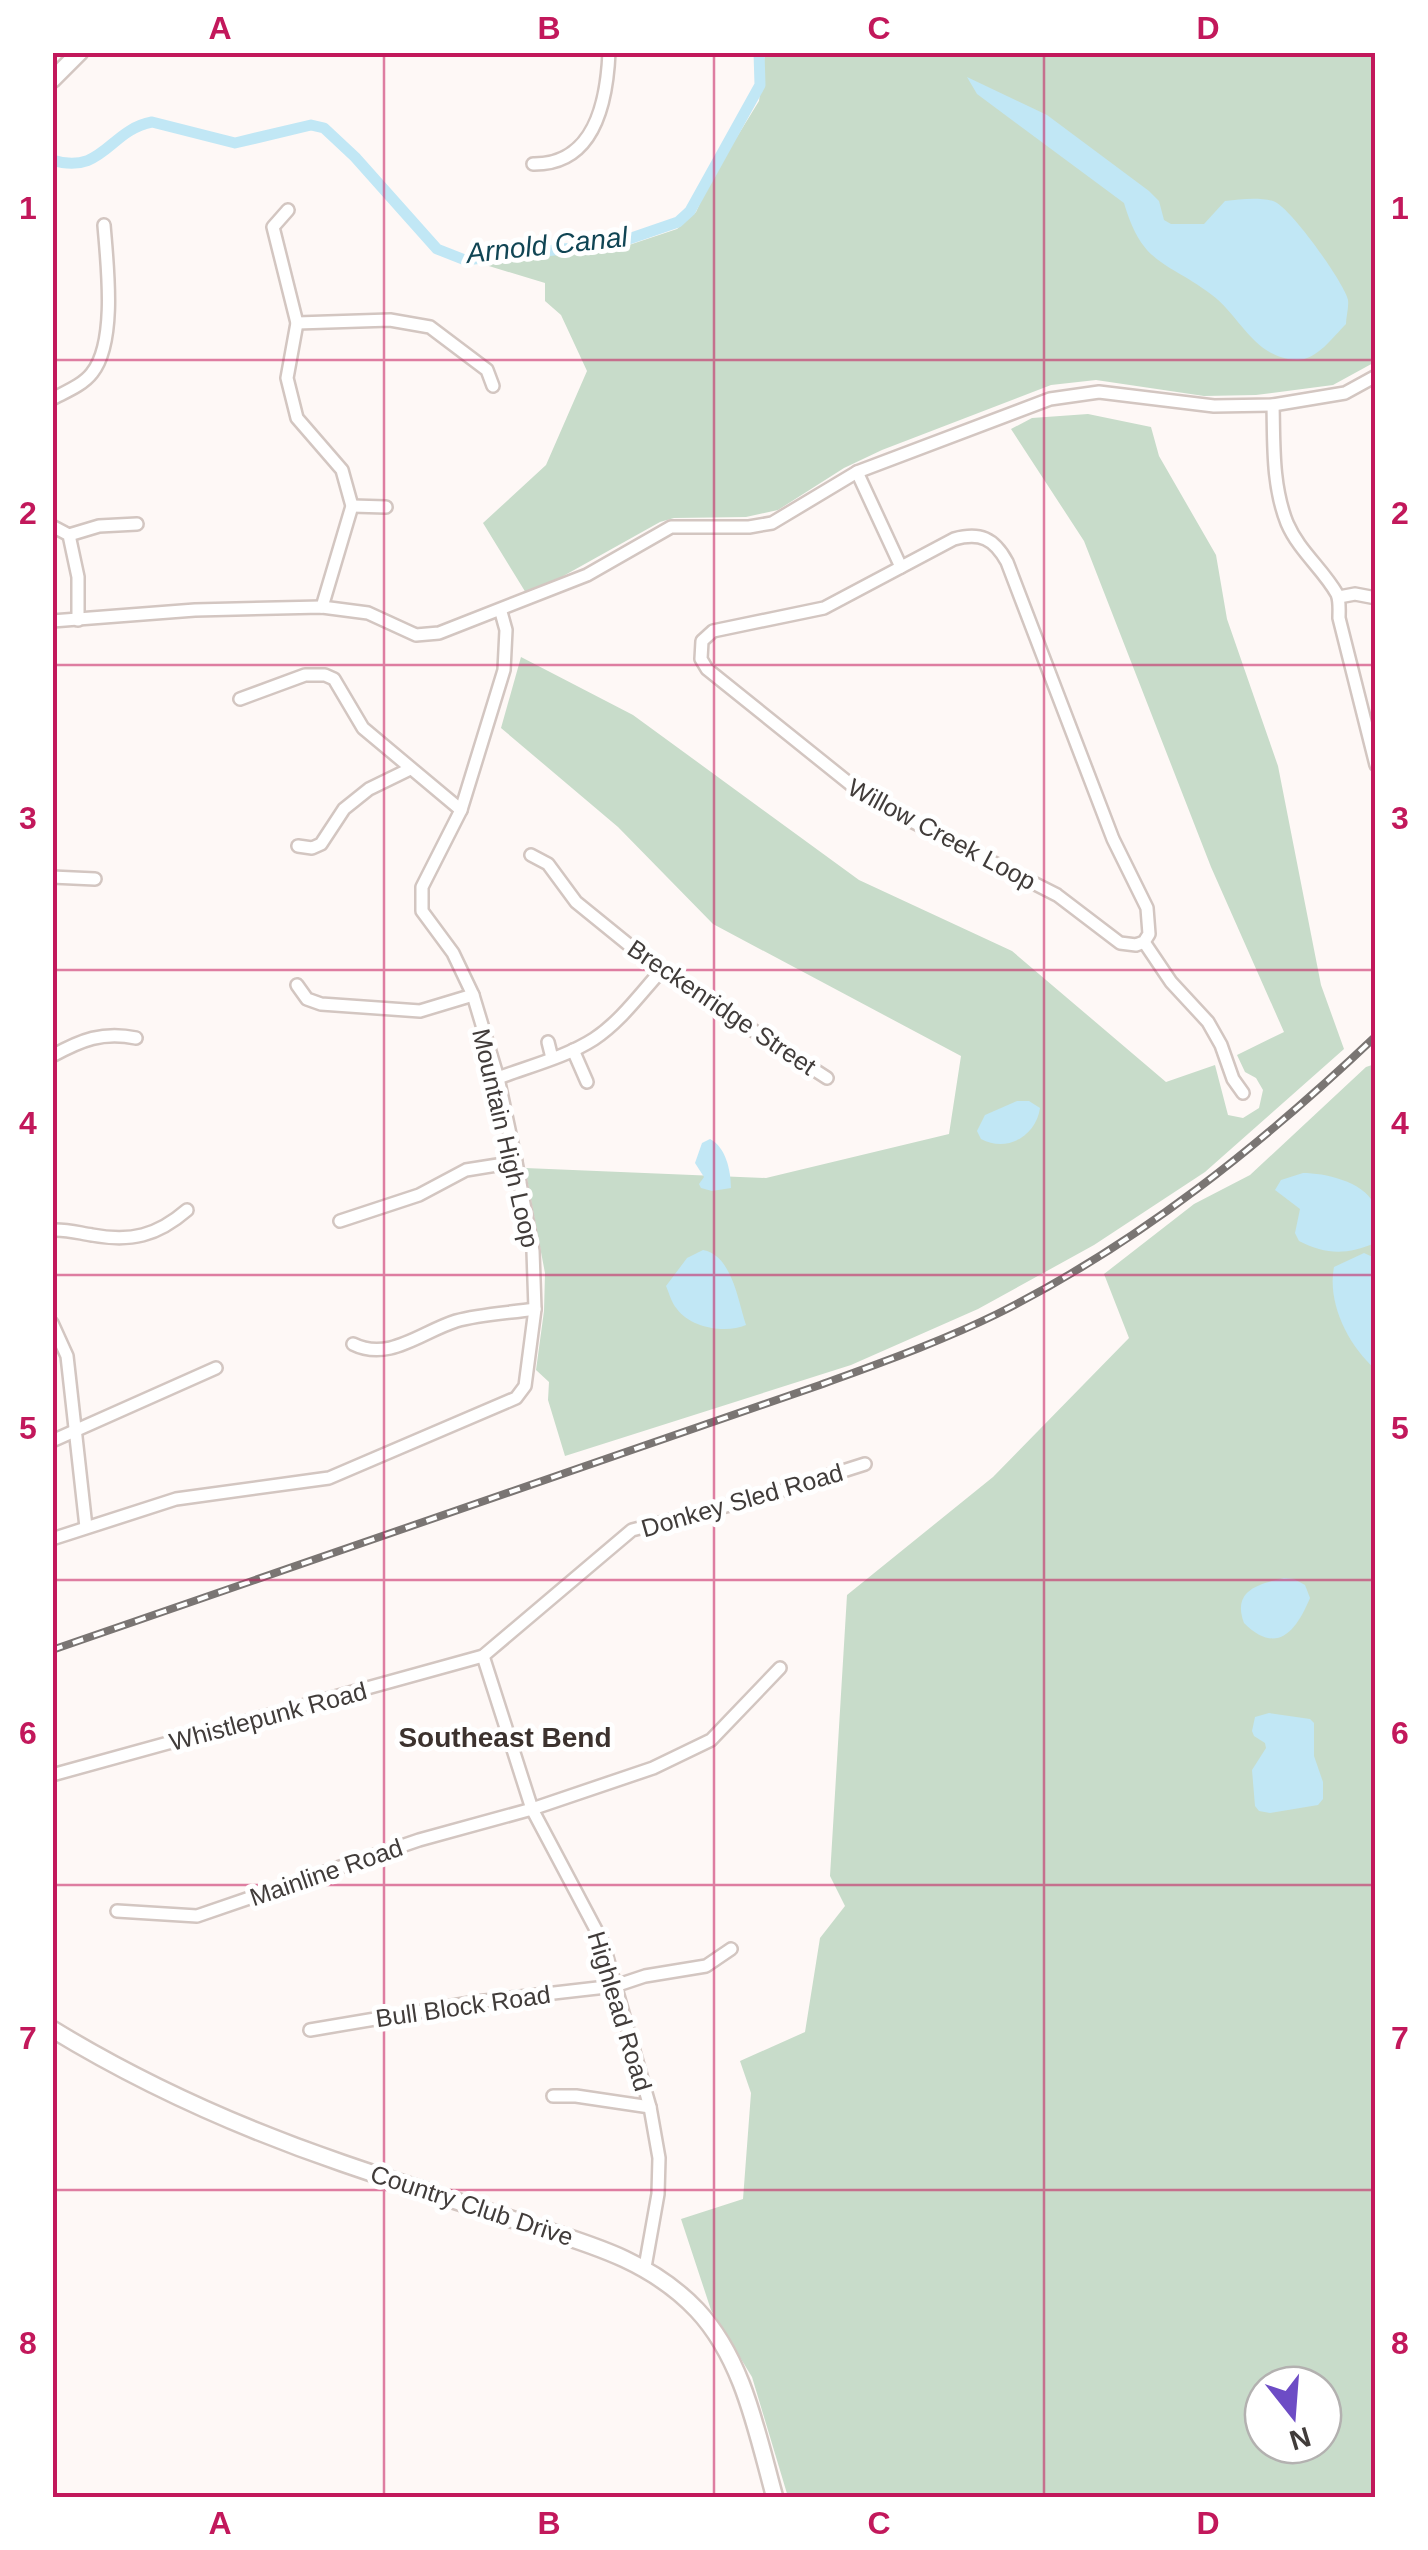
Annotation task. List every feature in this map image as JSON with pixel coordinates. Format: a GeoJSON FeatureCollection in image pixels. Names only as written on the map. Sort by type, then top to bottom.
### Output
{"type":"FeatureCollection","features":[{"type":"Feature","properties":{"kind":"street"},"geometry":{"type":"LineString","coordinates":[[52,80],[80,52]]}},
{"type":"Feature","properties":{"kind":"street"},"geometry":{"type":"LineString","coordinates":[[533,164],[565,157],[594,128],[606,96],[608,52]]}},
{"type":"Feature","properties":{"kind":"street"},"geometry":{"type":"LineString","coordinates":[[288,210],[273,227],[297,323],[287,378],[297,418],[342,470],[352,506],[322,607]]}},
{"type":"Feature","properties":{"kind":"street"},"geometry":{"type":"LineString","coordinates":[[52,399],[90,377],[99,363],[110,304],[104,225]]}},
{"type":"Feature","properties":{"kind":"street"},"geometry":{"type":"LineString","coordinates":[[297,323],[390,320],[430,327],[487,370],[492,386]]}},
{"type":"Feature","properties":{"kind":"street"},"geometry":{"type":"LineString","coordinates":[[52,621],[195,610],[322,607],[368,613],[416,635],[439,633],[587,575],[671,527],[750,528],[772,523],[857,472],[1010,412],[1079,393],[1214,406],[1273,404],[1344,394],[1376,376]]}},
{"type":"Feature","properties":{"kind":"street"},"geometry":{"type":"LineString","coordinates":[[1273,404],[1274,464],[1287,522],[1339,597],[1339,618],[1376,765]]}},
{"type":"Feature","properties":{"kind":"street"},"geometry":{"type":"LineString","coordinates":[[857,472],[901,567]]}},
{"type":"Feature","properties":{"kind":"street"},"geometry":{"type":"LineString","coordinates":[[352,506],[386,507]]}},
{"type":"Feature","properties":{"kind":"street"},"geometry":{"type":"LineString","coordinates":[[52,526],[69,535],[99,526],[136,524]]}},
{"type":"Feature","properties":{"kind":"street","name":"Willow Creek Loop"},"geometry":{"type":"LineString","coordinates":[[972,534],[983,536],[1002,553],[1113,839],[1146,908],[1149,934],[1144,942],[1120,943],[1058,895],[870,800],[707,669],[701,659],[702,641],[713,631],[824,608],[954,539],[972,534]]}},
{"type":"Feature","properties":{"kind":"street"},"geometry":{"type":"LineString","coordinates":[[69,535],[78,577],[78,620]]}},
{"type":"Feature","properties":{"kind":"street"},"geometry":{"type":"LineString","coordinates":[[1339,597],[1355,594],[1376,598]]}},
{"type":"Feature","properties":{"kind":"street","name":"Mountain High Loop"},"geometry":{"type":"LineString","coordinates":[[52,1540],[176,1498],[329,1478],[516,1398],[525,1386],[534,1309],[533,1251],[498,1078],[472,995],[453,954],[422,911],[422,888],[461,810],[504,670],[506,630],[500,612]]}},
{"type":"Feature","properties":{"kind":"street"},"geometry":{"type":"LineString","coordinates":[[240,699],[304,676],[325,674],[334,679],[363,728],[461,810]]}},
{"type":"Feature","properties":{"kind":"street"},"geometry":{"type":"LineString","coordinates":[[298,846],[312,848],[320,844],[344,809],[369,789],[410,769]]}},
{"type":"Feature","properties":{"kind":"street","name":"Breckenridge Street"},"geometry":{"type":"LineString","coordinates":[[531,855],[548,864],[576,902],[661,970],[827,1078]]}},
{"type":"Feature","properties":{"kind":"street"},"geometry":{"type":"LineString","coordinates":[[52,878],[94,879]]}},
{"type":"Feature","properties":{"kind":"street"},"geometry":{"type":"LineString","coordinates":[[1144,942],[1172,982],[1208,1022],[1221,1045],[1232,1080],[1243,1094]]}},
{"type":"Feature","properties":{"kind":"street"},"geometry":{"type":"LineString","coordinates":[[498,1078],[574,1050],[595,1038],[622,1016],[661,970]]}},
{"type":"Feature","properties":{"kind":"street"},"geometry":{"type":"LineString","coordinates":[[297,985],[307,999],[320,1004],[420,1012],[472,995]]}},
{"type":"Feature","properties":{"kind":"street"},"geometry":{"type":"LineString","coordinates":[[52,1056],[80,1040],[101,1035],[136,1038]]}},
{"type":"Feature","properties":{"kind":"street"},"geometry":{"type":"LineString","coordinates":[[548,1042],[552,1058]]}},
{"type":"Feature","properties":{"kind":"street"},"geometry":{"type":"LineString","coordinates":[[574,1050],[587,1082]]}},
{"type":"Feature","properties":{"kind":"street"},"geometry":{"type":"LineString","coordinates":[[340,1222],[419,1195],[466,1170],[516,1162]]}},
{"type":"Feature","properties":{"kind":"street"},"geometry":{"type":"LineString","coordinates":[[52,1230],[115,1239],[140,1238],[168,1227],[188,1210]]}},
{"type":"Feature","properties":{"kind":"street"},"geometry":{"type":"LineString","coordinates":[[353,1344],[370,1352],[390,1349],[457,1321],[534,1309]]}},
{"type":"Feature","properties":{"kind":"street"},"geometry":{"type":"LineString","coordinates":[[52,1323],[68,1356],[86,1527]]}},
{"type":"Feature","properties":{"kind":"street"},"geometry":{"type":"LineString","coordinates":[[52,1441],[216,1368]]}},
{"type":"Feature","properties":{"kind":"street","name":"Donkey Sled Road"},"geometry":{"type":"LineString","coordinates":[[483,1656],[632,1530],[761,1497],[865,1464]]}},
{"type":"Feature","properties":{"kind":"street","name":"Whistlepunk Road"},"geometry":{"type":"LineString","coordinates":[[52,1775],[483,1656]]}},
{"type":"Feature","properties":{"kind":"street","name":"Highlead Road"},"geometry":{"type":"LineString","coordinates":[[483,1656],[532,1809],[603,1943],[650,2107],[659,2158],[658,2194],[645,2268]]}},
{"type":"Feature","properties":{"kind":"street","name":"Mainline Road"},"geometry":{"type":"LineString","coordinates":[[117,1912],[198,1916],[420,1840],[532,1809],[653,1768],[711,1740],[780,1668]]}},
{"type":"Feature","properties":{"kind":"street","name":"Bull Block Road"},"geometry":{"type":"LineString","coordinates":[[310,2030],[476,2002],[615,1986],[645,1976],[706,1966],[731,1949]]}},
{"type":"Feature","properties":{"kind":"street","name":"Country Club Drive"},"geometry":{"type":"LineString","coordinates":[[52,2029],[85,2050],[255,2130],[338,2162],[584,2242],[645,2268],[696,2310],[719,2340],[738,2376],[775,2498]]}},
{"type":"Feature","properties":{"kind":"street"},"geometry":{"type":"LineString","coordinates":[[554,2096],[650,2107]]}},
{"type":"Feature","properties":{"kind":"green space"},"geometry":{"type":"Polygon","coordinates":[[[765,53],[1375,53],[1375,362],[1333,385],[1256,395],[1204,396],[1096,380],[1051,385],[882,450],[844,468],[778,510],[746,517],[674,518],[660,522],[526,593],[483,523],[546,465],[587,371],[561,315],[545,301],[545,283],[479,263],[623,247],[677,229],[696,212],[711,179],[759,101],[765,53]]]}},
{"type":"Feature","properties":{"kind":"green space"},"geometry":{"type":"Polygon","coordinates":[[[1088,414],[1151,427],[1159,456],[1216,555],[1227,619],[1278,766],[1321,985],[1344,1049],[1205,1172],[1094,1245],[978,1309],[851,1365],[565,1456],[548,1400],[549,1382],[536,1370],[545,1273],[525,1168],[766,1178],[949,1134],[961,1056],[713,924],[618,827],[501,728],[521,657],[633,715],[859,880],[1012,951],[1166,1082],[1215,1065],[1228,1115],[1243,1118],[1259,1108],[1263,1090],[1256,1078],[1245,1072],[1237,1055],[1284,1032],[1211,867],[1084,541],[1011,429],[1032,418],[1088,414]]]}},
{"type":"Feature","properties":{"kind":"green space"},"geometry":{"type":"Polygon","coordinates":[[[1375,1064],[1375,2497],[788,2497],[752,2377],[711,2310],[681,2219],[743,2199],[751,2093],[740,2061],[805,2032],[820,1938],[845,1906],[830,1876],[847,1595],[993,1477],[1129,1338],[1104,1274],[1194,1204],[1250,1175],[1366,1067],[1375,1064]]]}},
{"type":"Feature","properties":{"kind":"water"},"geometry":{"type":"Polygon","coordinates":[[[967,77],[1047,115],[1149,191],[1159,201],[1164,220],[1171,224],[1204,224],[1225,201],[1261,199],[1281,206],[1315,246],[1345,291],[1346,324],[1324,347],[1304,359],[1282,358],[1270,352],[1212,295],[1148,251],[1131,224],[1124,203],[977,94],[967,77]]]}},
{"type":"Feature","properties":{"kind":"water"},"geometry":{"type":"Polygon","coordinates":[[[1017,1101],[1029,1101],[1040,1108],[1033,1127],[1010,1143],[981,1139],[977,1131],[985,1115],[1017,1101]]]}},
{"type":"Feature","properties":{"kind":"water"},"geometry":{"type":"Polygon","coordinates":[[[710,1139],[726,1160],[731,1188],[712,1191],[699,1184],[704,1177],[695,1163],[702,1143],[710,1139]]]}},
{"type":"Feature","properties":{"kind":"water"},"geometry":{"type":"Polygon","coordinates":[[[1303,1173],[1342,1180],[1369,1196],[1376,1212],[1375,1243],[1337,1252],[1299,1241],[1295,1233],[1300,1209],[1275,1190],[1281,1180],[1303,1173]]]}},
{"type":"Feature","properties":{"kind":"water"},"geometry":{"type":"Polygon","coordinates":[[[703,1250],[721,1260],[727,1270],[746,1325],[709,1328],[683,1316],[674,1304],[666,1286],[687,1258],[703,1250]]]}},
{"type":"Feature","properties":{"kind":"water"},"geometry":{"type":"Polygon","coordinates":[[[1364,1253],[1375,1258],[1375,1369],[1348,1336],[1334,1295],[1334,1267],[1364,1253]]]}},
{"type":"Feature","properties":{"kind":"water"},"geometry":{"type":"Polygon","coordinates":[[[1284,1578],[1305,1585],[1310,1598],[1292,1629],[1276,1638],[1266,1638],[1244,1623],[1241,1603],[1256,1586],[1284,1578]]]}},
{"type":"Feature","properties":{"kind":"water"},"geometry":{"type":"Polygon","coordinates":[[[1269,1713],[1310,1719],[1314,1723],[1314,1756],[1323,1782],[1323,1799],[1318,1805],[1270,1813],[1255,1806],[1252,1770],[1266,1748],[1252,1731],[1255,1717],[1269,1713]]]}},
{"type":"Feature","properties":{"kind":"waterway","name":"Arnold Canal"},"geometry":{"type":"LineString","coordinates":[[52,160],[83,162],[137,127],[152,122],[235,143],[311,125],[324,128],[355,157],[437,249],[465,260],[617,243],[678,222],[690,211],[760,85],[759,52]]}},
{"type":"Feature","properties":{"kind":"railway"},"geometry":{"type":"LineString","coordinates":[[52,1650],[820,1385],[997,1314],[1100,1256],[1197,1189],[1376,1036]]}},
{"type":"Feature","properties":{"kind":"district","name":"Southeast Bend"},"geometry":{"type":"Point","coordinates":[505,1737]}}]}
